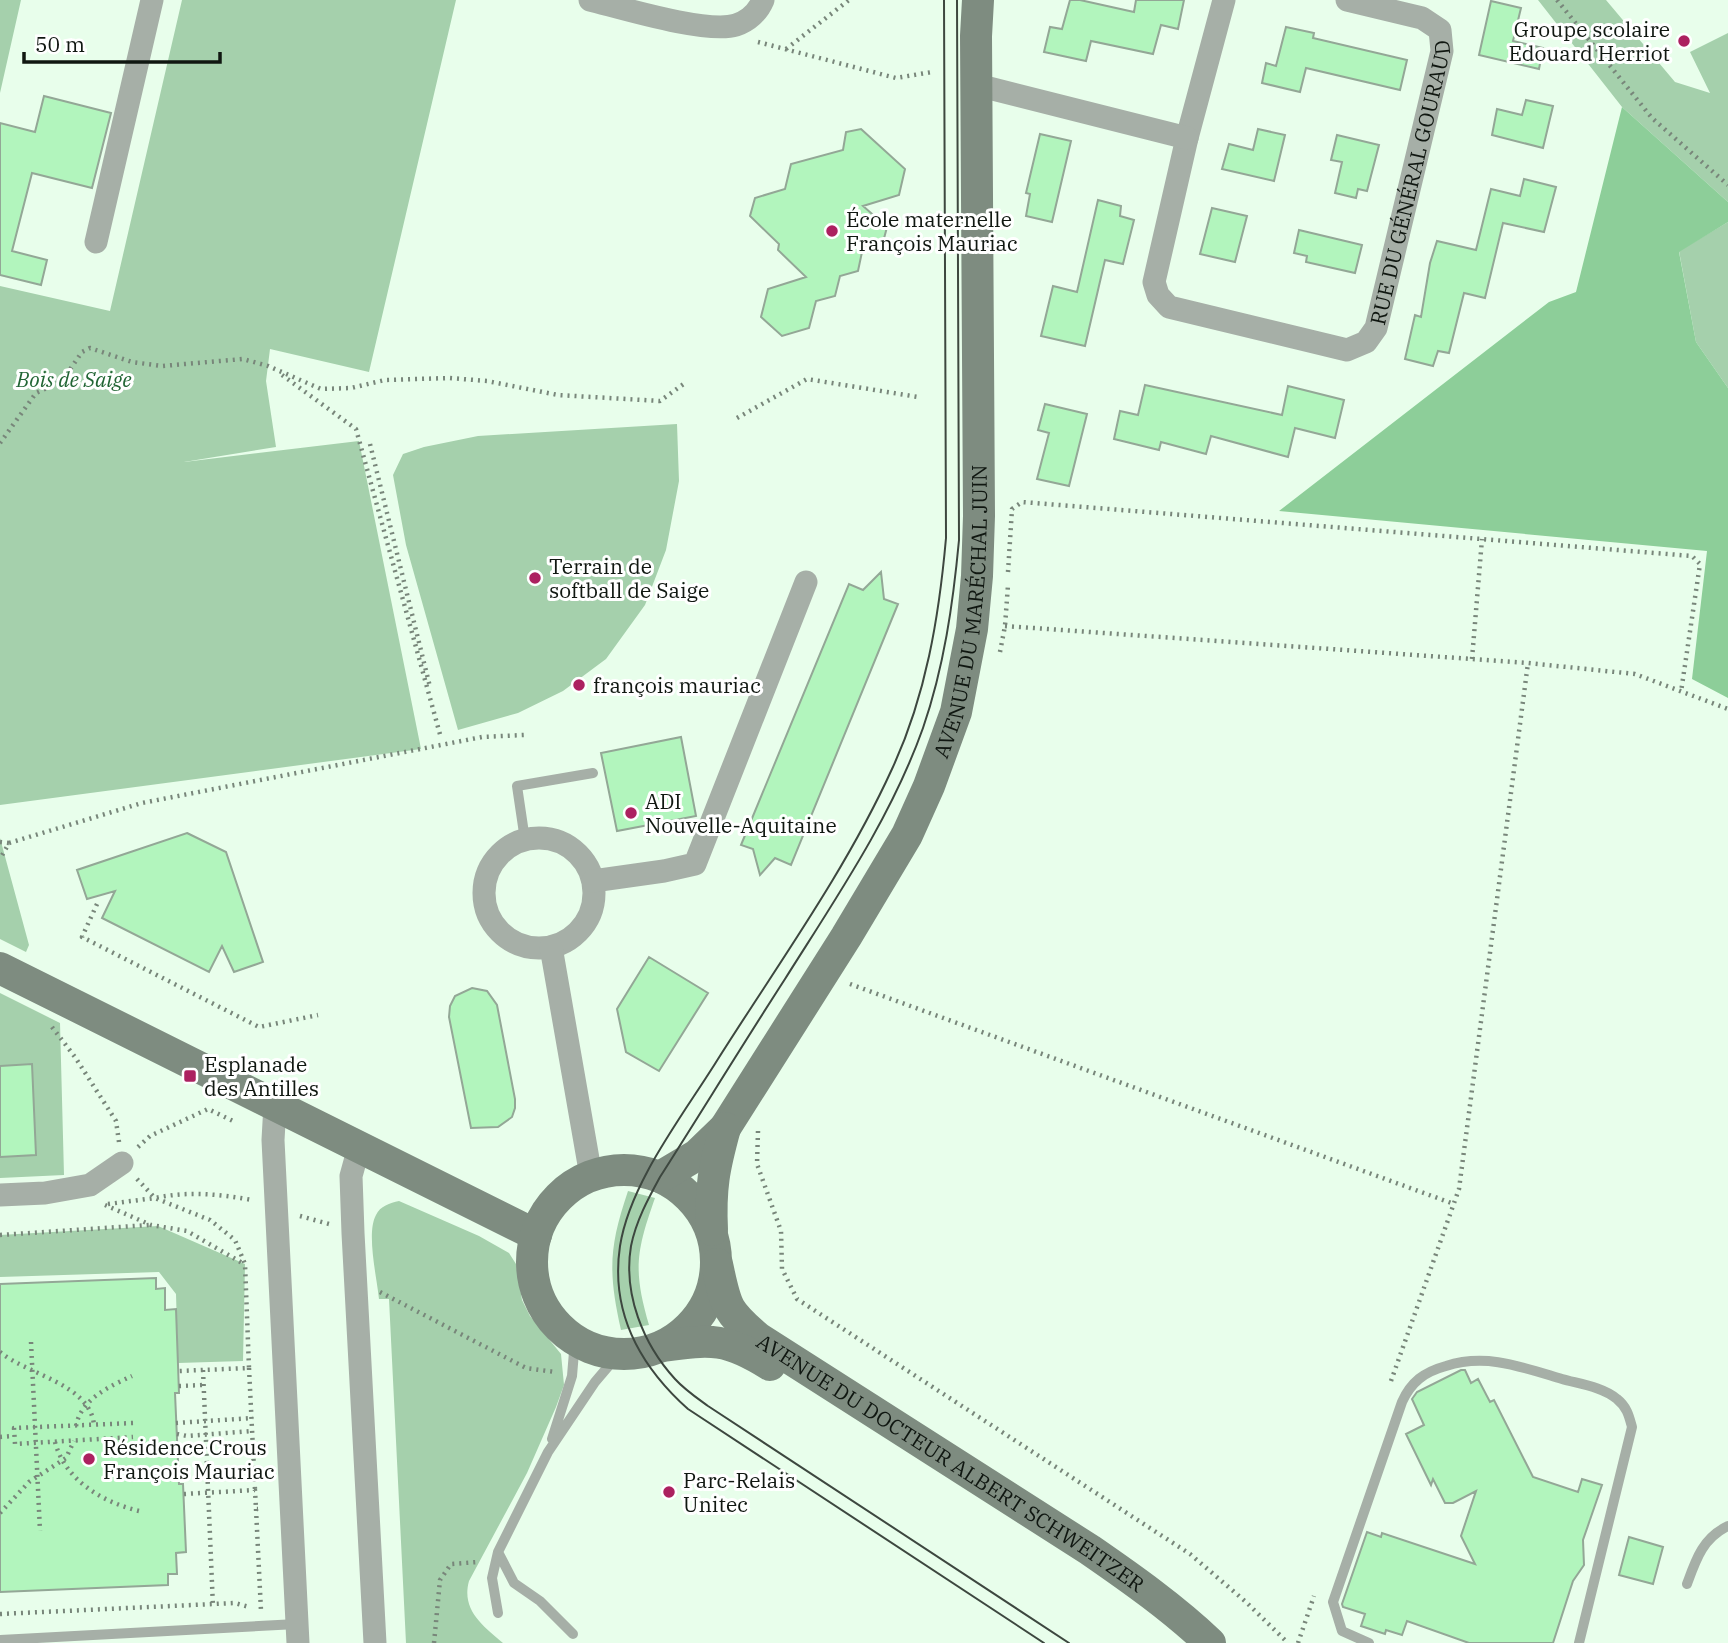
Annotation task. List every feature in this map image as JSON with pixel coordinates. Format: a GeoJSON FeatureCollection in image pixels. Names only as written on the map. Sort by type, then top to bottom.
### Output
{"type":"FeatureCollection","features":[{"type":"Feature","properties":{"kind":"main road","name":"AVENUE DU MARÉCHAL JUIN"},"geometry":{"type":"LineString","coordinates":[[971,0],[976,36]]}},
{"type":"Feature","properties":{"kind":"main road","name":"AVENUE DU MARÉCHAL JUIN"},"geometry":{"type":"LineString","coordinates":[[660,1177],[697,1155],[725,1128],[846,937],[906,835],[929,786],[956,712],[972,629],[978,564],[978,0]]}},
{"type":"Feature","properties":{"kind":"main road"},"geometry":{"type":"LineString","coordinates":[[0,968],[536,1235]]}},
{"type":"Feature","properties":{"kind":"main road","name":"AVENUE DU MARÉCHAL JUIN"},"geometry":{"type":"LineString","coordinates":[[715,1249],[710,1194],[725,1128]]}},
{"type":"Feature","properties":{"kind":"main road"},"geometry":{"type":"LineString","coordinates":[[616,1170],[648,1172],[660,1177],[683,1191],[701,1210],[715,1249],[712,1290],[702,1313],[685,1333],[663,1346],[639,1353],[618,1355],[596,1351],[575,1340],[550,1318],[537,1292],[532,1264],[536,1235],[544,1216],[556,1199],[573,1185],[591,1176],[616,1170]]}},
{"type":"Feature","properties":{"kind":"main road","name":"AVENUE DU DOCTEUR ALBERT SCHWEITZER"},"geometry":{"type":"LineString","coordinates":[[715,1249],[726,1305],[735,1319],[758,1338],[1090,1550],[1141,1585],[1210,1643]]}},
{"type":"Feature","properties":{"kind":"main road","name":"AVENUE DU DOCTEUR ALBERT SCHWEITZER"},"geometry":{"type":"LineString","coordinates":[[663,1346],[702,1340],[722,1341],[753,1354],[1089,1569],[1132,1598],[1186,1643]]}},
{"type":"Feature","properties":{"kind":"street"},"geometry":{"type":"LineString","coordinates":[[96,242],[152,0]]}},
{"type":"Feature","properties":{"kind":"street"},"geometry":{"type":"LineString","coordinates":[[590,0],[711,28],[735,26],[748,19],[763,0]]}},
{"type":"Feature","properties":{"kind":"street","name":"RUE DU GÉNÉRAL GOURAUD"},"geometry":{"type":"LineString","coordinates":[[1224,0],[1187,138],[1154,282],[1158,295],[1169,307],[1347,350],[1366,342],[1376,327],[1442,51],[1440,30],[1422,18],[1347,0]]}},
{"type":"Feature","properties":{"kind":"street"},"geometry":{"type":"LineString","coordinates":[[977,85],[1187,138]]}},
{"type":"Feature","properties":{"kind":"street"},"geometry":{"type":"LineString","coordinates":[[593,881],[695,864],[806,582]]}},
{"type":"Feature","properties":{"kind":"street"},"geometry":{"type":"LineString","coordinates":[[534,838],[565,844],[588,866],[593,881],[594,898],[590,915],[574,936],[551,947],[534,949],[516,944],[501,934],[490,920],[484,902],[484,884],[490,867],[501,852],[517,842],[534,838]]}},
{"type":"Feature","properties":{"kind":"street"},"geometry":{"type":"LineString","coordinates":[[551,947],[591,1176]]}},
{"type":"Feature","properties":{"kind":"street"},"geometry":{"type":"LineString","coordinates":[[275,1105],[273,1140],[298,1634]]}},
{"type":"Feature","properties":{"kind":"street"},"geometry":{"type":"LineString","coordinates":[[359,1147],[351,1177],[375,1643]]}},
{"type":"Feature","properties":{"kind":"street"},"geometry":{"type":"LineString","coordinates":[[0,1195],[45,1193],[90,1185],[122,1163]]}},
{"type":"Feature","properties":{"kind":"lane"},"geometry":{"type":"LineString","coordinates":[[525,840],[517,786],[593,773]]}},
{"type":"Feature","properties":{"kind":"lane"},"geometry":{"type":"LineString","coordinates":[[548,1452],[572,1376],[575,1340]]}},
{"type":"Feature","properties":{"kind":"lane"},"geometry":{"type":"LineString","coordinates":[[498,1613],[492,1578],[498,1552],[548,1452],[595,1382],[618,1355]]}},
{"type":"Feature","properties":{"kind":"lane"},"geometry":{"type":"LineString","coordinates":[[1369,1643],[1342,1631],[1333,1602],[1402,1402],[1409,1386],[1420,1377],[1464,1360],[1482,1359],[1506,1363],[1597,1389],[1616,1398],[1627,1409],[1632,1427],[1579,1643]]}},
{"type":"Feature","properties":{"kind":"lane"},"geometry":{"type":"LineString","coordinates":[[1687,1584],[1700,1549],[1717,1531],[1728,1526]]}},
{"type":"Feature","properties":{"kind":"lane"},"geometry":{"type":"LineString","coordinates":[[498,1552],[514,1583],[540,1601],[573,1634]]}},
{"type":"Feature","properties":{"kind":"lane"},"geometry":{"type":"LineString","coordinates":[[0,1640],[262,1626],[298,1634]]}},
{"type":"Feature","properties":{"kind":"path"},"geometry":{"type":"LineString","coordinates":[[785,49],[849,0]]}},
{"type":"Feature","properties":{"kind":"path"},"geometry":{"type":"LineString","coordinates":[[1557,0],[1652,118],[1728,185]]}},
{"type":"Feature","properties":{"kind":"path"},"geometry":{"type":"LineString","coordinates":[[757,42],[896,78],[932,72]]}},
{"type":"Feature","properties":{"kind":"path"},"geometry":{"type":"LineString","coordinates":[[0,443],[36,393],[62,381],[82,352],[90,348],[132,362],[162,366],[243,359],[268,366],[321,389],[351,388],[385,380],[450,378],[487,381],[558,395],[660,401],[685,383]]}},
{"type":"Feature","properties":{"kind":"path"},"geometry":{"type":"LineString","coordinates":[[268,366],[356,429],[442,738],[370,444]]}},
{"type":"Feature","properties":{"kind":"path"},"geometry":{"type":"LineString","coordinates":[[737,418],[807,379],[918,397]]}},
{"type":"Feature","properties":{"kind":"path"},"geometry":{"type":"LineString","coordinates":[[997,664],[1005,626],[1012,509],[1022,502],[1692,556],[1700,564],[1681,691]]}},
{"type":"Feature","properties":{"kind":"path"},"geometry":{"type":"LineString","coordinates":[[1472,659],[1482,539]]}},
{"type":"Feature","properties":{"kind":"path"},"geometry":{"type":"LineString","coordinates":[[1005,626],[1528,663],[1635,674],[1728,709]]}},
{"type":"Feature","properties":{"kind":"path"},"geometry":{"type":"LineString","coordinates":[[1390,1385],[1459,1189],[1528,663]]}},
{"type":"Feature","properties":{"kind":"path"},"geometry":{"type":"LineString","coordinates":[[0,842],[9,842],[142,803],[482,737],[524,735]]}},
{"type":"Feature","properties":{"kind":"path"},"geometry":{"type":"LineString","coordinates":[[0,859],[9,842]]}},
{"type":"Feature","properties":{"kind":"path"},"geometry":{"type":"LineString","coordinates":[[97,904],[82,937],[259,1027],[318,1015]]}},
{"type":"Feature","properties":{"kind":"path"},"geometry":{"type":"LineString","coordinates":[[855,972],[848,983],[1454,1204]]}},
{"type":"Feature","properties":{"kind":"path"},"geometry":{"type":"LineString","coordinates":[[50,1025],[75,1057],[116,1121],[122,1163]]}},
{"type":"Feature","properties":{"kind":"path"},"geometry":{"type":"LineString","coordinates":[[122,1163],[150,1136],[208,1109],[233,1121]]}},
{"type":"Feature","properties":{"kind":"path"},"geometry":{"type":"LineString","coordinates":[[758,1128],[757,1164],[781,1231],[782,1269],[797,1299],[1190,1554],[1246,1602],[1288,1643]]}},
{"type":"Feature","properties":{"kind":"path"},"geometry":{"type":"LineString","coordinates":[[151,1225],[102,1204],[155,1198],[188,1210],[209,1220],[235,1240],[244,1264],[262,1626]]}},
{"type":"Feature","properties":{"kind":"path"},"geometry":{"type":"LineString","coordinates":[[0,1235],[151,1225],[187,1231],[244,1264]]}},
{"type":"Feature","properties":{"kind":"path"},"geometry":{"type":"LineString","coordinates":[[378,1291],[526,1368],[556,1372]]}},
{"type":"Feature","properties":{"kind":"path"},"geometry":{"type":"LineString","coordinates":[[31,1342],[40,1531]]}},
{"type":"Feature","properties":{"kind":"path"},"geometry":{"type":"LineString","coordinates":[[0,1352],[33,1372],[65,1386],[92,1411],[94,1425]]}},
{"type":"Feature","properties":{"kind":"path"},"geometry":{"type":"LineString","coordinates":[[179,1371],[249,1368]]}},
{"type":"Feature","properties":{"kind":"path"},"geometry":{"type":"LineString","coordinates":[[203,1370],[213,1629]]}},
{"type":"Feature","properties":{"kind":"path"},"geometry":{"type":"LineString","coordinates":[[76,1426],[80,1412],[86,1404],[113,1384],[132,1376]]}},
{"type":"Feature","properties":{"kind":"path"},"geometry":{"type":"LineString","coordinates":[[179,1386],[203,1385]]}},
{"type":"Feature","properties":{"kind":"path"},"geometry":{"type":"LineString","coordinates":[[176,1423],[253,1418]]}},
{"type":"Feature","properties":{"kind":"path"},"geometry":{"type":"LineString","coordinates":[[132,1423],[14,1428],[14,1436],[15,1444],[133,1437]]}},
{"type":"Feature","properties":{"kind":"path"},"geometry":{"type":"LineString","coordinates":[[177,1434],[253,1431]]}},
{"type":"Feature","properties":{"kind":"path"},"geometry":{"type":"LineString","coordinates":[[0,1437],[14,1436]]}},
{"type":"Feature","properties":{"kind":"path"},"geometry":{"type":"LineString","coordinates":[[0,1513],[19,1490],[62,1461],[71,1450],[74,1440]]}},
{"type":"Feature","properties":{"kind":"path"},"geometry":{"type":"LineString","coordinates":[[55,1441],[62,1461],[82,1483],[103,1498],[139,1511]]}},
{"type":"Feature","properties":{"kind":"path"},"geometry":{"type":"LineString","coordinates":[[184,1494],[255,1490]]}},
{"type":"Feature","properties":{"kind":"path"},"geometry":{"type":"LineString","coordinates":[[433,1643],[440,1580],[451,1564],[476,1563],[498,1552]]}},
{"type":"Feature","properties":{"kind":"path"},"geometry":{"type":"LineString","coordinates":[[1298,1643],[1316,1591]]}},
{"type":"Feature","properties":{"kind":"path"},"geometry":{"type":"LineString","coordinates":[[0,1614],[235,1603],[251,1607],[262,1606]]}},
{"type":"Feature","properties":{"kind":"green space"},"geometry":{"type":"Polygon","coordinates":[[[0,0],[21,0],[0,93],[0,0]]]}},
{"type":"Feature","properties":{"kind":"green space","name":"Bois de Saige"},"geometry":{"type":"Polygon","coordinates":[[[182,0],[456,0],[369,372],[270,349],[266,381],[276,447],[184,462],[359,441],[421,749],[0,805],[0,286],[110,311],[182,0]]]}},
{"type":"Feature","properties":{"kind":"green space"},"geometry":{"type":"Polygon","coordinates":[[[1538,0],[1606,0],[1675,82],[1710,93],[1690,52],[1728,33],[1728,202],[1622,107],[1538,0]]]}},
{"type":"Feature","properties":{"kind":"green space"},"geometry":{"type":"Polygon","coordinates":[[[1622,107],[1728,202],[1728,222],[1679,252],[1696,342],[1728,388],[1728,698],[1692,679],[1707,551],[1279,511],[1549,302],[1576,292],[1622,107]]]}},
{"type":"Feature","properties":{"kind":"green space"},"geometry":{"type":"Polygon","coordinates":[[[1728,222],[1728,388],[1696,342],[1679,251],[1728,222]]]}},
{"type":"Feature","properties":{"kind":"green space","name":"Terrain de softball de Saige"},"geometry":{"type":"Polygon","coordinates":[[[677,424],[679,481],[666,550],[645,605],[606,659],[563,691],[518,713],[458,730],[406,545],[393,475],[403,454],[478,436],[677,424]]]}},
{"type":"Feature","properties":{"kind":"green space"},"geometry":{"type":"Polygon","coordinates":[[[0,838],[29,945],[26,952],[0,939],[0,838]]]}},
{"type":"Feature","properties":{"kind":"green space"},"geometry":{"type":"Polygon","coordinates":[[[0,993],[60,1023],[64,1175],[0,1178],[0,993]]]}},
{"type":"Feature","properties":{"kind":"green space"},"geometry":{"type":"Polygon","coordinates":[[[628,1191],[655,1198],[639,1261],[641,1290],[649,1325],[621,1330],[612,1260],[617,1228],[628,1191]]]}},
{"type":"Feature","properties":{"kind":"green space"},"geometry":{"type":"Polygon","coordinates":[[[399,1201],[479,1236],[509,1253],[516,1264],[522,1300],[530,1316],[561,1354],[564,1385],[556,1407],[527,1473],[469,1581],[467,1591],[471,1609],[481,1624],[503,1643],[406,1643],[389,1299],[379,1299],[372,1244],[373,1223],[378,1212],[386,1205],[399,1201]]]}},
{"type":"Feature","properties":{"kind":"green space"},"geometry":{"type":"Polygon","coordinates":[[[158,1226],[245,1264],[243,1361],[178,1363],[176,1294],[159,1272],[0,1277],[0,1235],[158,1226]]]}},
{"type":"Feature","properties":{"kind":"building"},"geometry":{"type":"Polygon","coordinates":[[[1070,0],[1134,12],[1136,0],[1184,0],[1178,29],[1161,25],[1153,54],[1091,41],[1086,61],[1044,52],[1050,27],[1062,29],[1070,0]]]}},
{"type":"Feature","properties":{"kind":"building"},"geometry":{"type":"Polygon","coordinates":[[[1491,1],[1521,8],[1513,41],[1543,48],[1539,69],[1479,55],[1491,1]]]}},
{"type":"Feature","properties":{"kind":"building"},"geometry":{"type":"Polygon","coordinates":[[[1286,27],[1314,33],[1313,38],[1407,60],[1400,90],[1306,68],[1300,92],[1262,83],[1266,63],[1276,66],[1286,27]]]}},
{"type":"Feature","properties":{"kind":"building"},"geometry":{"type":"Polygon","coordinates":[[[44,96],[111,113],[92,188],[32,173],[12,251],[47,260],[41,285],[0,275],[0,123],[35,132],[44,96]]]}},
{"type":"Feature","properties":{"kind":"building"},"geometry":{"type":"Polygon","coordinates":[[[1526,100],[1553,106],[1543,148],[1492,135],[1497,109],[1522,115],[1526,100]]]}},
{"type":"Feature","properties":{"kind":"building"},"geometry":{"type":"Polygon","coordinates":[[[861,129],[905,169],[899,195],[863,206],[887,227],[882,246],[862,252],[858,271],[840,276],[835,296],[816,301],[809,328],[782,336],[761,317],[768,289],[806,277],[778,250],[779,244],[750,216],[755,198],[785,189],[791,164],[843,150],[846,132],[861,129]]]}},
{"type":"Feature","properties":{"kind":"building"},"geometry":{"type":"Polygon","coordinates":[[[1258,129],[1285,135],[1274,181],[1222,169],[1229,144],[1253,150],[1258,129]]]}},
{"type":"Feature","properties":{"kind":"building"},"geometry":{"type":"Polygon","coordinates":[[[1040,134],[1071,141],[1052,222],[1026,216],[1030,194],[1026,193],[1040,134]]]}},
{"type":"Feature","properties":{"kind":"building"},"geometry":{"type":"Polygon","coordinates":[[[1337,135],[1379,145],[1367,191],[1358,189],[1356,198],[1335,193],[1342,162],[1331,160],[1337,135]]]}},
{"type":"Feature","properties":{"kind":"building"},"geometry":{"type":"Polygon","coordinates":[[[1524,179],[1556,187],[1544,232],[1503,223],[1485,298],[1464,293],[1449,353],[1438,351],[1433,366],[1405,359],[1415,315],[1421,317],[1430,263],[1437,241],[1476,250],[1491,189],[1520,196],[1524,179]]]}},
{"type":"Feature","properties":{"kind":"building"},"geometry":{"type":"Polygon","coordinates":[[[1098,200],[1121,206],[1120,216],[1134,220],[1123,264],[1105,260],[1085,346],[1041,336],[1053,286],[1077,292],[1098,200]]]}},
{"type":"Feature","properties":{"kind":"building"},"geometry":{"type":"Polygon","coordinates":[[[1212,208],[1247,216],[1235,262],[1200,254],[1212,208]]]}},
{"type":"Feature","properties":{"kind":"building"},"geometry":{"type":"Polygon","coordinates":[[[1299,230],[1362,245],[1355,273],[1306,262],[1307,256],[1294,253],[1299,230]]]}},
{"type":"Feature","properties":{"kind":"building"},"geometry":{"type":"Polygon","coordinates":[[[1145,385],[1282,415],[1288,386],[1344,400],[1335,438],[1295,428],[1288,457],[1211,436],[1206,454],[1161,442],[1159,450],[1114,439],[1120,411],[1138,415],[1145,385]]]}},
{"type":"Feature","properties":{"kind":"building"},"geometry":{"type":"Polygon","coordinates":[[[1045,404],[1087,414],[1069,486],[1037,479],[1049,433],[1038,430],[1045,404]]]}},
{"type":"Feature","properties":{"kind":"building"},"geometry":{"type":"Polygon","coordinates":[[[881,572],[884,599],[898,604],[791,865],[775,858],[760,875],[753,849],[741,845],[849,584],[863,590],[881,572]]]}},
{"type":"Feature","properties":{"kind":"building"},"geometry":{"type":"Polygon","coordinates":[[[681,737],[696,816],[617,831],[601,753],[681,737]]]}},
{"type":"Feature","properties":{"kind":"building"},"geometry":{"type":"Polygon","coordinates":[[[187,833],[226,852],[263,962],[234,972],[222,946],[209,972],[102,918],[115,891],[87,899],[77,870],[187,833]]]}},
{"type":"Feature","properties":{"kind":"building"},"geometry":{"type":"Polygon","coordinates":[[[649,957],[708,993],[659,1071],[626,1052],[617,1009],[649,957]]]}},
{"type":"Feature","properties":{"kind":"building"},"geometry":{"type":"Polygon","coordinates":[[[472,988],[487,991],[497,1005],[515,1099],[512,1117],[498,1127],[471,1128],[449,1017],[455,996],[472,988]]]}},
{"type":"Feature","properties":{"kind":"building"},"geometry":{"type":"Polygon","coordinates":[[[32,1064],[36,1155],[0,1157],[0,1066],[32,1064]]]}},
{"type":"Feature","properties":{"kind":"building","name":"Résidence Crous François Mauriac"},"geometry":{"type":"Polygon","coordinates":[[[156,1278],[156,1289],[165,1288],[165,1310],[176,1309],[179,1393],[175,1393],[179,1484],[183,1484],[186,1552],[176,1553],[177,1574],[168,1574],[168,1585],[0,1592],[0,1284],[156,1278]]]}},
{"type":"Feature","properties":{"kind":"building"},"geometry":{"type":"Polygon","coordinates":[[[1465,1370],[1471,1383],[1478,1379],[1490,1402],[1494,1400],[1533,1477],[1578,1492],[1582,1479],[1602,1485],[1583,1540],[1584,1565],[1573,1581],[1553,1643],[1469,1643],[1407,1621],[1402,1635],[1386,1630],[1385,1634],[1361,1626],[1365,1614],[1343,1607],[1367,1532],[1381,1537],[1382,1533],[1475,1564],[1461,1536],[1476,1491],[1453,1503],[1445,1503],[1433,1479],[1431,1485],[1406,1434],[1424,1425],[1412,1399],[1417,1392],[1465,1370]]]}},
{"type":"Feature","properties":{"kind":"building"},"geometry":{"type":"Polygon","coordinates":[[[1629,1537],[1663,1547],[1653,1584],[1619,1575],[1629,1537]]]}},
{"type":"Feature","properties":{"kind":"tram line"},"geometry":{"type":"LineString","coordinates":[[944,0],[946,538],[935,627],[922,685],[892,769],[853,844],[810,917],[646,1173],[626,1222],[618,1270],[624,1316],[632,1336],[656,1375],[688,1409],[1044,1643]]}},
{"type":"Feature","properties":{"kind":"tram line"},"geometry":{"type":"LineString","coordinates":[[957,0],[959,540],[951,612],[937,682],[910,761],[879,826],[651,1194],[633,1237],[629,1264],[630,1282],[633,1300],[645,1334],[664,1365],[687,1390],[1069,1643]]}},
{"type":"Feature","properties":{"kind":"place","name":"Groupe scolaire Edouard Herriot"},"geometry":{"type":"Point","coordinates":[1684,41]}},
{"type":"Feature","properties":{"kind":"place","name":"École maternelle François Mauriac"},"geometry":{"type":"Point","coordinates":[832,231]}},
{"type":"Feature","properties":{"kind":"place","name":"Terrain de softball de Saige"},"geometry":{"type":"Point","coordinates":[535,578]}},
{"type":"Feature","properties":{"kind":"place","name":"françois mauriac"},"geometry":{"type":"Point","coordinates":[579,685]}},
{"type":"Feature","properties":{"kind":"place","name":"ADI Nouvelle-Aquitaine"},"geometry":{"type":"Point","coordinates":[631,813]}},
{"type":"Feature","properties":{"kind":"place","name":"Esplanade des Antilles"},"geometry":{"type":"Point","coordinates":[190,1076]}},
{"type":"Feature","properties":{"kind":"place","name":"Résidence Crous François Mauriac"},"geometry":{"type":"Point","coordinates":[89,1459]}},
{"type":"Feature","properties":{"kind":"place","name":"Parc-Relais Unitec"},"geometry":{"type":"Point","coordinates":[669,1492]}}]}
